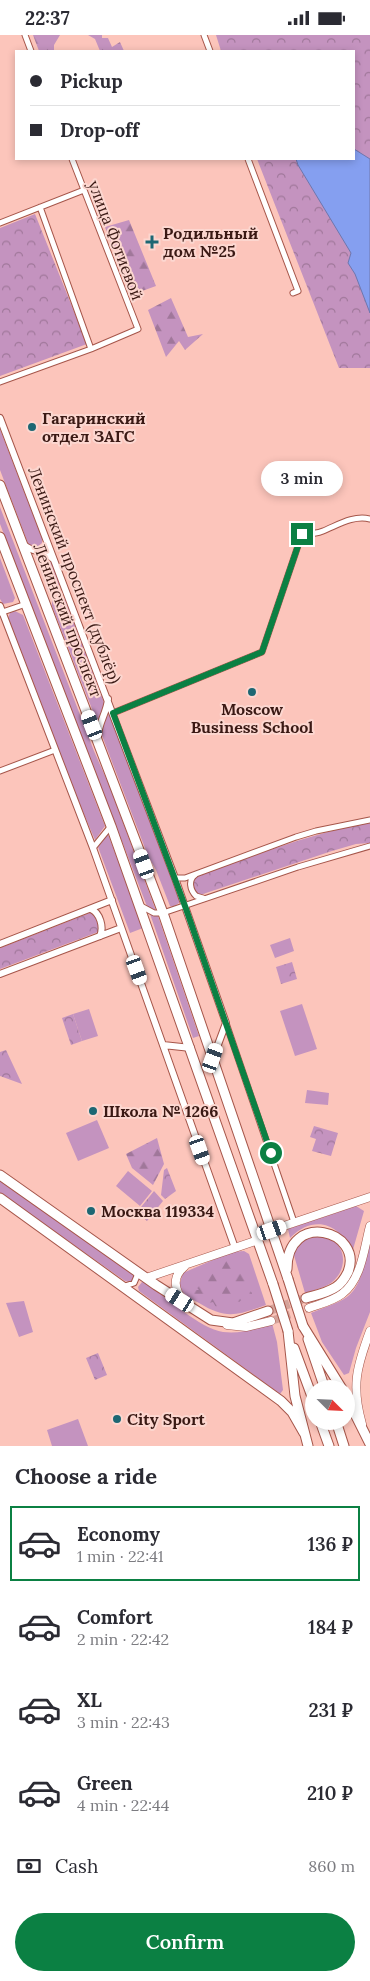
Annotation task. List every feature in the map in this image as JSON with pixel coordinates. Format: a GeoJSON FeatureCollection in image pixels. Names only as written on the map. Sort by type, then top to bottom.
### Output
{"type":"FeatureCollection","features":[{"type":"Feature","properties":{"kind":"main road","name":"Ленинский проспект"},"geometry":{"type":"LineString","coordinates":[[0,485],[163,913],[272,1230],[321,1380]]}},
{"type":"Feature","properties":{"kind":"main road","name":"Ленинский проспект"},"geometry":{"type":"LineString","coordinates":[[0,539],[111,826],[191,1048],[306,1380]]}},
{"type":"Feature","properties":{"kind":"main road"},"geometry":{"type":"LineString","coordinates":[[0,1175],[146,1278],[211,1320],[237,1327],[254,1326],[271,1321]]}},
{"type":"Feature","properties":{"kind":"main road"},"geometry":{"type":"LineString","coordinates":[[272,1230],[370,1197]]}},
{"type":"Feature","properties":{"kind":"main road"},"geometry":{"type":"LineString","coordinates":[[0,1198],[281,1401],[292,1412],[304,1433]]}},
{"type":"Feature","properties":{"kind":"main road"},"geometry":{"type":"LineString","coordinates":[[306,1298],[345,1283],[359,1263],[370,1226]]}},
{"type":"Feature","properties":{"kind":"main road"},"geometry":{"type":"LineString","coordinates":[[288,1279],[287,1261],[290,1248],[294,1243],[307,1234],[326,1232],[341,1241],[350,1258],[348,1270],[343,1279],[330,1290]]}},
{"type":"Feature","properties":{"kind":"main road"},"geometry":{"type":"LineString","coordinates":[[146,1278],[258,1240]]}},
{"type":"Feature","properties":{"kind":"main road"},"geometry":{"type":"LineString","coordinates":[[309,1308],[337,1298],[350,1286],[359,1269],[365,1244]]}},
{"type":"Feature","properties":{"kind":"main road"},"geometry":{"type":"LineString","coordinates":[[188,1264],[179,1271],[175,1281],[177,1293],[192,1308]]}},
{"type":"Feature","properties":{"kind":"main road"},"geometry":{"type":"LineString","coordinates":[[211,1320],[233,1323],[268,1311]]}},
{"type":"Feature","properties":{"kind":"main road"},"geometry":{"type":"LineString","coordinates":[[303,1326],[336,1380]]}},
{"type":"Feature","properties":{"kind":"main road"},"geometry":{"type":"LineString","coordinates":[[288,1331],[295,1397],[308,1446]]}},
{"type":"Feature","properties":{"kind":"main road"},"geometry":{"type":"LineString","coordinates":[[368,1439],[358,1399],[356,1374],[370,1331]]}},
{"type":"Feature","properties":{"kind":"main road"},"geometry":{"type":"LineString","coordinates":[[355,1414],[368,1439]]}},
{"type":"Feature","properties":{"kind":"main road"},"geometry":{"type":"LineString","coordinates":[[323,1430],[329,1446]]}},
{"type":"Feature","properties":{"kind":"main road"},"geometry":{"type":"LineString","coordinates":[[339,1430],[344,1446]]}},
{"type":"Feature","properties":{"kind":"street"},"geometry":{"type":"LineString","coordinates":[[25,35],[31,50]]}},
{"type":"Feature","properties":{"kind":"street"},"geometry":{"type":"LineString","coordinates":[[204,35],[210,50]]}},
{"type":"Feature","properties":{"kind":"street","name":"улица Фотиевой"},"geometry":{"type":"LineString","coordinates":[[72,160],[138,329],[91,349]]}},
{"type":"Feature","properties":{"kind":"street"},"geometry":{"type":"LineString","coordinates":[[248,160],[298,291],[293,293]]}},
{"type":"Feature","properties":{"kind":"street"},"geometry":{"type":"LineString","coordinates":[[0,223],[84,190]]}},
{"type":"Feature","properties":{"kind":"street"},"geometry":{"type":"LineString","coordinates":[[0,382],[91,349],[40,207]]}},
{"type":"Feature","properties":{"kind":"street","name":"Ленинский проспект (дублёр)"},"geometry":{"type":"LineString","coordinates":[[0,418],[175,878],[294,1222]]}},
{"type":"Feature","properties":{"kind":"street"},"geometry":{"type":"LineString","coordinates":[[113,713],[262,652],[302,534],[321,532],[345,521],[370,519]]}},
{"type":"Feature","properties":{"kind":"street"},"geometry":{"type":"LineString","coordinates":[[22,543],[28,548],[47,554],[55,561]]}},
{"type":"Feature","properties":{"kind":"street"},"geometry":{"type":"LineString","coordinates":[[26,604],[1,610],[93,848],[235,1248]]}},
{"type":"Feature","properties":{"kind":"street"},"geometry":{"type":"LineString","coordinates":[[98,741],[98,731],[107,706],[107,697]]}},
{"type":"Feature","properties":{"kind":"street"},"geometry":{"type":"LineString","coordinates":[[0,771],[55,750]]}},
{"type":"Feature","properties":{"kind":"street"},"geometry":{"type":"LineString","coordinates":[[175,878],[182,879],[316,831],[370,820]]}},
{"type":"Feature","properties":{"kind":"street"},"geometry":{"type":"LineString","coordinates":[[93,848],[111,826]]}},
{"type":"Feature","properties":{"kind":"street"},"geometry":{"type":"LineString","coordinates":[[139,903],[148,911],[159,914],[298,867],[370,846]]}},
{"type":"Feature","properties":{"kind":"street"},"geometry":{"type":"LineString","coordinates":[[195,874],[191,880],[191,888],[196,896],[204,899]]}},
{"type":"Feature","properties":{"kind":"street"},"geometry":{"type":"LineString","coordinates":[[0,944],[112,900]]}},
{"type":"Feature","properties":{"kind":"street"},"geometry":{"type":"LineString","coordinates":[[91,909],[98,914],[102,926],[100,936]]}},
{"type":"Feature","properties":{"kind":"street"},"geometry":{"type":"LineString","coordinates":[[0,974],[122,928]]}},
{"type":"Feature","properties":{"kind":"street"},"geometry":{"type":"LineString","coordinates":[[213,1058],[226,1023]]}},
{"type":"Feature","properties":{"kind":"street"},"geometry":{"type":"LineString","coordinates":[[164,1045],[191,1048]]}},
{"type":"Feature","properties":{"kind":"street"},"geometry":{"type":"LineString","coordinates":[[124,1286],[131,1286],[136,1280],[135,1269]]}},
{"type":"Feature","properties":{"kind":"green space"},"geometry":{"type":"Polygon","coordinates":[[[33,35],[60,35],[54,45],[54,50],[39,50],[33,35]]]}},
{"type":"Feature","properties":{"kind":"green space"},"geometry":{"type":"Polygon","coordinates":[[[88,35],[102,35],[102,38],[108,38],[112,47],[120,42],[124,50],[100,50],[95,39],[88,35]]]}},
{"type":"Feature","properties":{"kind":"green space"},"geometry":{"type":"Polygon","coordinates":[[[216,35],[370,35],[370,368],[339,368],[257,160],[355,160],[355,50],[221,50],[216,35]]]}},
{"type":"Feature","properties":{"kind":"green space"},"geometry":{"type":"Polygon","coordinates":[[[35,214],[87,344],[0,376],[0,228],[35,214]]]}},
{"type":"Feature","properties":{"kind":"green space"},"geometry":{"type":"Polygon","coordinates":[[[129,220],[156,286],[131,295],[105,227],[129,220]]]}},
{"type":"Feature","properties":{"kind":"green space"},"geometry":{"type":"Polygon","coordinates":[[[171,298],[188,337],[203,334],[185,350],[179,341],[166,357],[148,310],[171,298]]]}},
{"type":"Feature","properties":{"kind":"green space"},"geometry":{"type":"Polygon","coordinates":[[[0,429],[42,538],[42,543],[36,548],[29,546],[0,470],[0,429]]]}},
{"type":"Feature","properties":{"kind":"green space"},"geometry":{"type":"Polygon","coordinates":[[[0,507],[94,751],[109,785],[156,911],[148,909],[0,524],[0,507]]]}},
{"type":"Feature","properties":{"kind":"green space"},"geometry":{"type":"Polygon","coordinates":[[[35,555],[51,558],[60,583],[58,590],[49,593],[35,555]]]}},
{"type":"Feature","properties":{"kind":"green space"},"geometry":{"type":"Polygon","coordinates":[[[0,558],[15,598],[13,602],[3,604],[0,599],[0,558]]]}},
{"type":"Feature","properties":{"kind":"green space"},"geometry":{"type":"Polygon","coordinates":[[[58,596],[65,599],[105,705],[97,722],[52,606],[52,601],[58,596]]]}},
{"type":"Feature","properties":{"kind":"green space"},"geometry":{"type":"Polygon","coordinates":[[[15,611],[23,615],[105,826],[95,840],[69,779],[8,618],[10,613],[15,611]]]}},
{"type":"Feature","properties":{"kind":"green space"},"geometry":{"type":"Polygon","coordinates":[[[110,713],[179,898],[179,903],[173,907],[170,906],[156,870],[148,856],[101,733],[103,722],[110,713]]]}},
{"type":"Feature","properties":{"kind":"green space"},"geometry":{"type":"Polygon","coordinates":[[[370,823],[370,843],[356,844],[332,851],[200,895],[196,894],[192,883],[194,877],[303,839],[370,823]]]}},
{"type":"Feature","properties":{"kind":"green space"},"geometry":{"type":"Polygon","coordinates":[[[108,834],[143,928],[130,933],[98,847],[108,834]]]}},
{"type":"Feature","properties":{"kind":"green space"},"geometry":{"type":"Polygon","coordinates":[[[92,912],[96,915],[100,929],[98,932],[0,969],[0,948],[92,912]]]}},
{"type":"Feature","properties":{"kind":"green space"},"geometry":{"type":"Polygon","coordinates":[[[150,914],[158,916],[199,1036],[193,1038],[150,914]]]}},
{"type":"Feature","properties":{"kind":"green space"},"geometry":{"type":"Polygon","coordinates":[[[290,938],[294,951],[275,958],[270,945],[290,938]]]}},
{"type":"Feature","properties":{"kind":"green space"},"geometry":{"type":"Polygon","coordinates":[[[292,962],[297,979],[281,984],[276,967],[292,962]]]}},
{"type":"Feature","properties":{"kind":"green space"},"geometry":{"type":"Polygon","coordinates":[[[302,1004],[317,1049],[295,1056],[280,1011],[302,1004]]]}},
{"type":"Feature","properties":{"kind":"green space"},"geometry":{"type":"Polygon","coordinates":[[[89,1009],[98,1036],[82,1041],[73,1014],[89,1009]]]}},
{"type":"Feature","properties":{"kind":"green space"},"geometry":{"type":"Polygon","coordinates":[[[73,1014],[82,1041],[71,1045],[62,1018],[73,1014]]]}},
{"type":"Feature","properties":{"kind":"green space"},"geometry":{"type":"Polygon","coordinates":[[[6,1050],[22,1084],[0,1076],[0,1052],[6,1050]]]}},
{"type":"Feature","properties":{"kind":"green space"},"geometry":{"type":"Polygon","coordinates":[[[307,1090],[329,1093],[328,1105],[305,1103],[307,1090]]]}},
{"type":"Feature","properties":{"kind":"green space"},"geometry":{"type":"Polygon","coordinates":[[[97,1120],[109,1148],[78,1161],[66,1133],[97,1120]]]}},
{"type":"Feature","properties":{"kind":"green space"},"geometry":{"type":"Polygon","coordinates":[[[314,1126],[338,1133],[331,1156],[312,1151],[316,1139],[310,1137],[314,1126]]]}},
{"type":"Feature","properties":{"kind":"green space"},"geometry":{"type":"Polygon","coordinates":[[[157,1138],[164,1164],[153,1185],[132,1168],[126,1154],[157,1138]]]}},
{"type":"Feature","properties":{"kind":"green space"},"geometry":{"type":"Polygon","coordinates":[[[167,1168],[176,1191],[165,1199],[161,1195],[164,1170],[167,1168]]]}},
{"type":"Feature","properties":{"kind":"green space"},"geometry":{"type":"Polygon","coordinates":[[[128,1171],[152,1191],[140,1206],[116,1186],[128,1171]]]}},
{"type":"Feature","properties":{"kind":"green space"},"geometry":{"type":"Polygon","coordinates":[[[0,1179],[134,1274],[133,1280],[130,1282],[125,1281],[0,1193],[0,1179]]]}},
{"type":"Feature","properties":{"kind":"green space"},"geometry":{"type":"Polygon","coordinates":[[[154,1191],[163,1201],[147,1221],[137,1212],[154,1191]]]}},
{"type":"Feature","properties":{"kind":"green space"},"geometry":{"type":"Polygon","coordinates":[[[356,1206],[364,1211],[352,1253],[341,1235],[326,1225],[308,1226],[290,1238],[288,1229],[356,1206]]]}},
{"type":"Feature","properties":{"kind":"green space"},"geometry":{"type":"Polygon","coordinates":[[[320,1235],[336,1243],[342,1254],[342,1267],[340,1273],[331,1283],[305,1293],[293,1252],[303,1240],[320,1235]]]}},
{"type":"Feature","properties":{"kind":"green space"},"geometry":{"type":"Polygon","coordinates":[[[370,1239],[370,1312],[356,1348],[349,1373],[344,1375],[322,1342],[311,1313],[339,1302],[347,1297],[357,1286],[363,1271],[370,1239]]]}},
{"type":"Feature","properties":{"kind":"green space"},"geometry":{"type":"Polygon","coordinates":[[[244,1251],[249,1254],[266,1305],[239,1313],[225,1314],[217,1312],[193,1299],[185,1294],[179,1286],[183,1273],[231,1252],[244,1251]]]}},
{"type":"Feature","properties":{"kind":"green space"},"geometry":{"type":"Polygon","coordinates":[[[230,1256],[248,1266],[244,1285],[252,1293],[252,1300],[244,1298],[239,1302],[227,1299],[229,1304],[217,1309],[213,1302],[205,1304],[187,1295],[185,1290],[199,1290],[195,1286],[200,1271],[213,1273],[215,1260],[230,1256]]]}},
{"type":"Feature","properties":{"kind":"green space"},"geometry":{"type":"Polygon","coordinates":[[[142,1282],[145,1282],[194,1319],[214,1330],[242,1332],[272,1323],[277,1342],[283,1390],[280,1394],[139,1291],[138,1287],[142,1282]]]}},
{"type":"Feature","properties":{"kind":"green space"},"geometry":{"type":"Polygon","coordinates":[[[24,1301],[33,1332],[19,1337],[6,1303],[24,1301]]]}},
{"type":"Feature","properties":{"kind":"green space"},"geometry":{"type":"Polygon","coordinates":[[[98,1353],[107,1375],[95,1380],[86,1358],[98,1353]]]}},
{"type":"Feature","properties":{"kind":"green space"},"geometry":{"type":"Polygon","coordinates":[[[78,1419],[88,1446],[52,1446],[47,1430],[78,1419]]]}},
{"type":"Feature","properties":{"kind":"water"},"geometry":{"type":"Polygon","coordinates":[[[355,150],[370,159],[370,313],[355,274],[348,263],[351,253],[296,160],[355,160],[355,150]]]}},
{"type":"Feature","properties":{"kind":"tunnel"},"geometry":{"type":"LineString","coordinates":[[268,1311],[306,1298]]}},
{"type":"Feature","properties":{"kind":"tunnel"},"geometry":{"type":"LineString","coordinates":[[271,1321],[309,1308]]}},
{"type":"Feature","properties":{"kind":"place","name":"Родильный дом №25"},"geometry":{"type":"Point","coordinates":[152,242]}},
{"type":"Feature","properties":{"kind":"place","name":"Гагаринский отдел ЗАГС"},"geometry":{"type":"Point","coordinates":[32,427]}},
{"type":"Feature","properties":{"kind":"place","name":"Moscow Business School"},"geometry":{"type":"Point","coordinates":[252,692]}},
{"type":"Feature","properties":{"kind":"place","name":"Школа № 1266"},"geometry":{"type":"Point","coordinates":[93,1111]}},
{"type":"Feature","properties":{"kind":"place","name":"Москва 119334"},"geometry":{"type":"Point","coordinates":[91,1211]}},
{"type":"Feature","properties":{"kind":"place","name":"City Sport"},"geometry":{"type":"Point","coordinates":[117,1419]}},
{"type":"Feature","properties":{"kind":"route"},"geometry":{"type":"LineString","coordinates":[[271,1153],[185,906],[113,713],[262,652],[302,534]]}}]}
